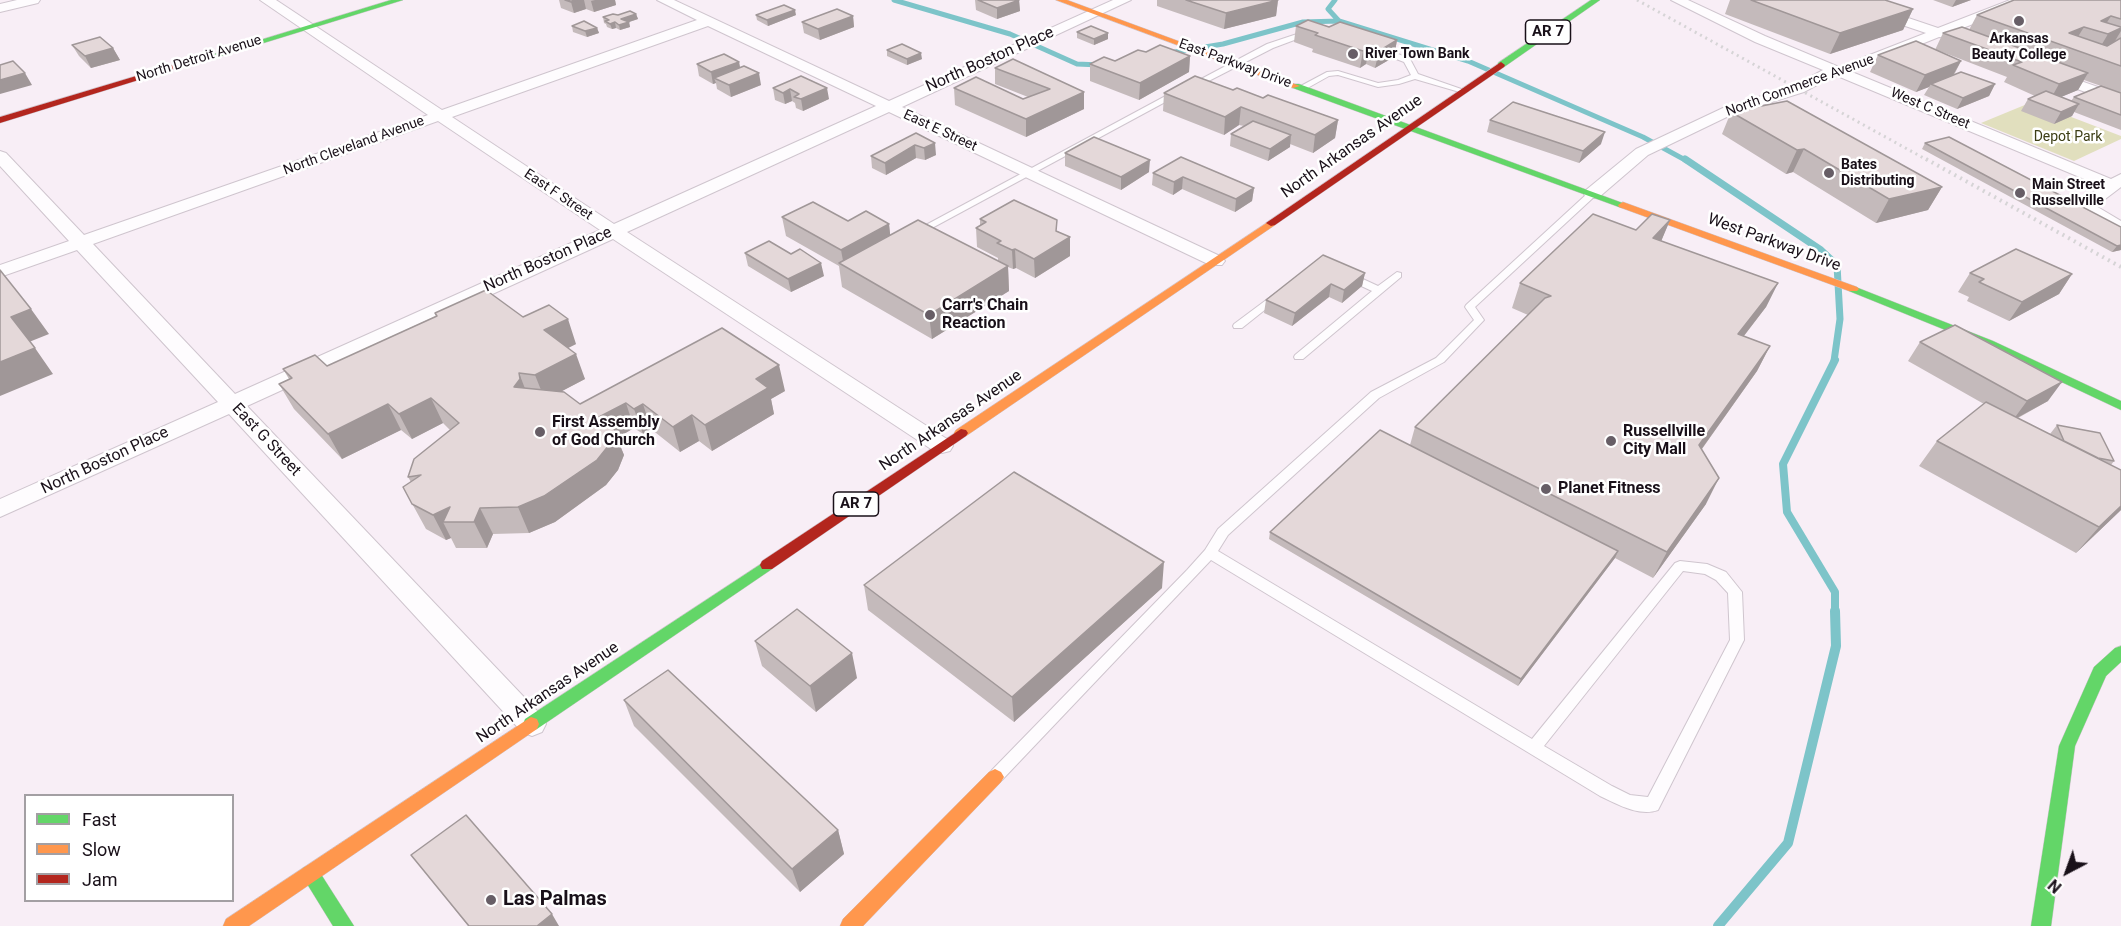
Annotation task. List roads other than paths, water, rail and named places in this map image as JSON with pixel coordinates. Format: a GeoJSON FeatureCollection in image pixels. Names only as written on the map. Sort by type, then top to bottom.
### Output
{"type":"FeatureCollection","features":[{"type":"Feature","properties":{"kind":"main road","name":"North Detroit Avenue"},"geometry":{"type":"LineString","coordinates":[[0,120],[399,0]]}},
{"type":"Feature","properties":{"kind":"main road","name":"East Parkway Drive"},"geometry":{"type":"LineString","coordinates":[[1060,0],[1409,128]]}},
{"type":"Feature","properties":{"kind":"main road","name":"North Arkansas Avenue"},"geometry":{"type":"LineString","coordinates":[[233,926],[1216,261],[1596,0]]}},
{"type":"Feature","properties":{"kind":"main road","name":"West Parkway Drive"},"geometry":{"type":"LineString","coordinates":[[1409,128],[1861,292],[1985,340],[2051,370],[2121,406]]}},
{"type":"Feature","properties":{"kind":"main road"},"geometry":{"type":"LineString","coordinates":[[2041,926],[2067,746],[2110,678],[2121,652]]}},
{"type":"Feature","properties":{"kind":"main road"},"geometry":{"type":"LineString","coordinates":[[850,926],[995,777]]}},
{"type":"Feature","properties":{"kind":"main road"},"geometry":{"type":"LineString","coordinates":[[310,874],[344,926]]}},
{"type":"Feature","properties":{"kind":"street"},"geometry":{"type":"LineString","coordinates":[[0,8],[33,0]]}},
{"type":"Feature","properties":{"kind":"street","name":"East F Street"},"geometry":{"type":"LineString","coordinates":[[267,0],[612,231],[942,446]]}},
{"type":"Feature","properties":{"kind":"street","name":"East E Street"},"geometry":{"type":"LineString","coordinates":[[664,0],[1216,261]]}},
{"type":"Feature","properties":{"kind":"street","name":"North Boston Place"},"geometry":{"type":"LineString","coordinates":[[0,509],[1124,0]]}},
{"type":"Feature","properties":{"kind":"street","name":"West C Street"},"geometry":{"type":"LineString","coordinates":[[1678,0],[1761,39],[2116,182]]}},
{"type":"Feature","properties":{"kind":"street"},"geometry":{"type":"LineString","coordinates":[[1842,0],[1956,39]]}},
{"type":"Feature","properties":{"kind":"street","name":"North Commerce Avenue"},"geometry":{"type":"LineString","coordinates":[[1592,194],[1642,152],[1728,111],[1799,89],[1833,71],[1841,71],[2022,0]]}},
{"type":"Feature","properties":{"kind":"street","name":"North Cleveland Avenue"},"geometry":{"type":"LineString","coordinates":[[0,271],[708,21]]}},
{"type":"Feature","properties":{"kind":"street"},"geometry":{"type":"LineString","coordinates":[[2033,68],[2121,100]]}},
{"type":"Feature","properties":{"kind":"street","name":"East G Street"},"geometry":{"type":"LineString","coordinates":[[0,156],[532,724]]}},
{"type":"Feature","properties":{"kind":"street","name":"West C Street"},"geometry":{"type":"LineString","coordinates":[[2116,182],[2085,206],[2105,220],[2121,227]]}},
{"type":"Feature","properties":{"kind":"lane"},"geometry":{"type":"LineString","coordinates":[[908,237],[1026,172],[1270,46],[1298,35],[1317,33]]}},
{"type":"Feature","properties":{"kind":"lane"},"geometry":{"type":"LineString","coordinates":[[1375,48],[1407,61],[1415,76]]}},
{"type":"Feature","properties":{"kind":"lane"},"geometry":{"type":"LineString","coordinates":[[1301,88],[1327,74],[1338,73],[1378,85],[1399,82],[1415,76],[1463,91]]}},
{"type":"Feature","properties":{"kind":"lane"},"geometry":{"type":"LineString","coordinates":[[995,777],[1210,554],[1223,532],[1375,395],[1440,360],[1479,320],[1470,307],[1592,194]]}},
{"type":"Feature","properties":{"kind":"lane"},"geometry":{"type":"LineString","coordinates":[[1339,272],[1379,290]]}},
{"type":"Feature","properties":{"kind":"lane"},"geometry":{"type":"LineString","coordinates":[[1299,357],[1397,275]]}},
{"type":"Feature","properties":{"kind":"lane"},"geometry":{"type":"LineString","coordinates":[[1238,326],[1287,287]]}},
{"type":"Feature","properties":{"kind":"lane"},"geometry":{"type":"LineString","coordinates":[[1210,554],[1534,748],[1628,802],[1652,805],[1737,640],[1735,592],[1721,576],[1707,569],[1680,566],[1534,748]]}},
{"type":"Feature","properties":{"kind":"waterway"},"geometry":{"type":"LineString","coordinates":[[894,0],[1010,34],[1077,64],[1100,65]]}},
{"type":"Feature","properties":{"kind":"waterway"},"geometry":{"type":"LineString","coordinates":[[1335,0],[1328,9],[1339,21]]}},
{"type":"Feature","properties":{"kind":"waterway"},"geometry":{"type":"LineString","coordinates":[[1169,53],[1223,44],[1303,22],[1339,21]]}},
{"type":"Feature","properties":{"kind":"waterway"},"geometry":{"type":"LineString","coordinates":[[1339,21],[1468,61],[1643,137],[1687,161]]}},
{"type":"Feature","properties":{"kind":"waterway"},"geometry":{"type":"LineString","coordinates":[[1685,159],[1821,250],[1837,265],[1840,319],[1834,361]]}},
{"type":"Feature","properties":{"kind":"waterway"},"geometry":{"type":"LineString","coordinates":[[1835,360],[1783,464],[1787,512],[1835,592],[1835,611]]}},
{"type":"Feature","properties":{"kind":"waterway"},"geometry":{"type":"LineString","coordinates":[[1718,926],[1788,843],[1836,646],[1835,611]]}},
{"type":"Feature","properties":{"kind":"railway"},"geometry":{"type":"LineString","coordinates":[[1637,0],[1929,161]]}},
{"type":"Feature","properties":{"kind":"railway"},"geometry":{"type":"LineString","coordinates":[[1926,159],[2121,267]]}},
{"type":"Feature","properties":{"kind":"place","name":"Arkansas Beauty College"},"geometry":{"type":"Point","coordinates":[2019,21]}},
{"type":"Feature","properties":{"kind":"place","name":"River Town Bank"},"geometry":{"type":"Point","coordinates":[1353,54]}},
{"type":"Feature","properties":{"kind":"place","name":"Bates Distributing"},"geometry":{"type":"Point","coordinates":[1829,173]}},
{"type":"Feature","properties":{"kind":"place","name":"Main Street Russellville"},"geometry":{"type":"Point","coordinates":[2020,193]}},
{"type":"Feature","properties":{"kind":"place","name":"Carr's Chain Reaction"},"geometry":{"type":"Point","coordinates":[930,315]}},
{"type":"Feature","properties":{"kind":"place","name":"First Assembly of God Church"},"geometry":{"type":"Point","coordinates":[540,432]}},
{"type":"Feature","properties":{"kind":"place","name":"Russellville City Mall"},"geometry":{"type":"Point","coordinates":[1611,441]}},
{"type":"Feature","properties":{"kind":"place","name":"Planet Fitness"},"geometry":{"type":"Point","coordinates":[1546,489]}},
{"type":"Feature","properties":{"kind":"place","name":"Las Palmas"},"geometry":{"type":"Point","coordinates":[491,900]}},
{"type":"Feature","properties":{"kind":"park label","name":"Depot Park"},"geometry":{"type":"Point","coordinates":[2068,137]}}]}
